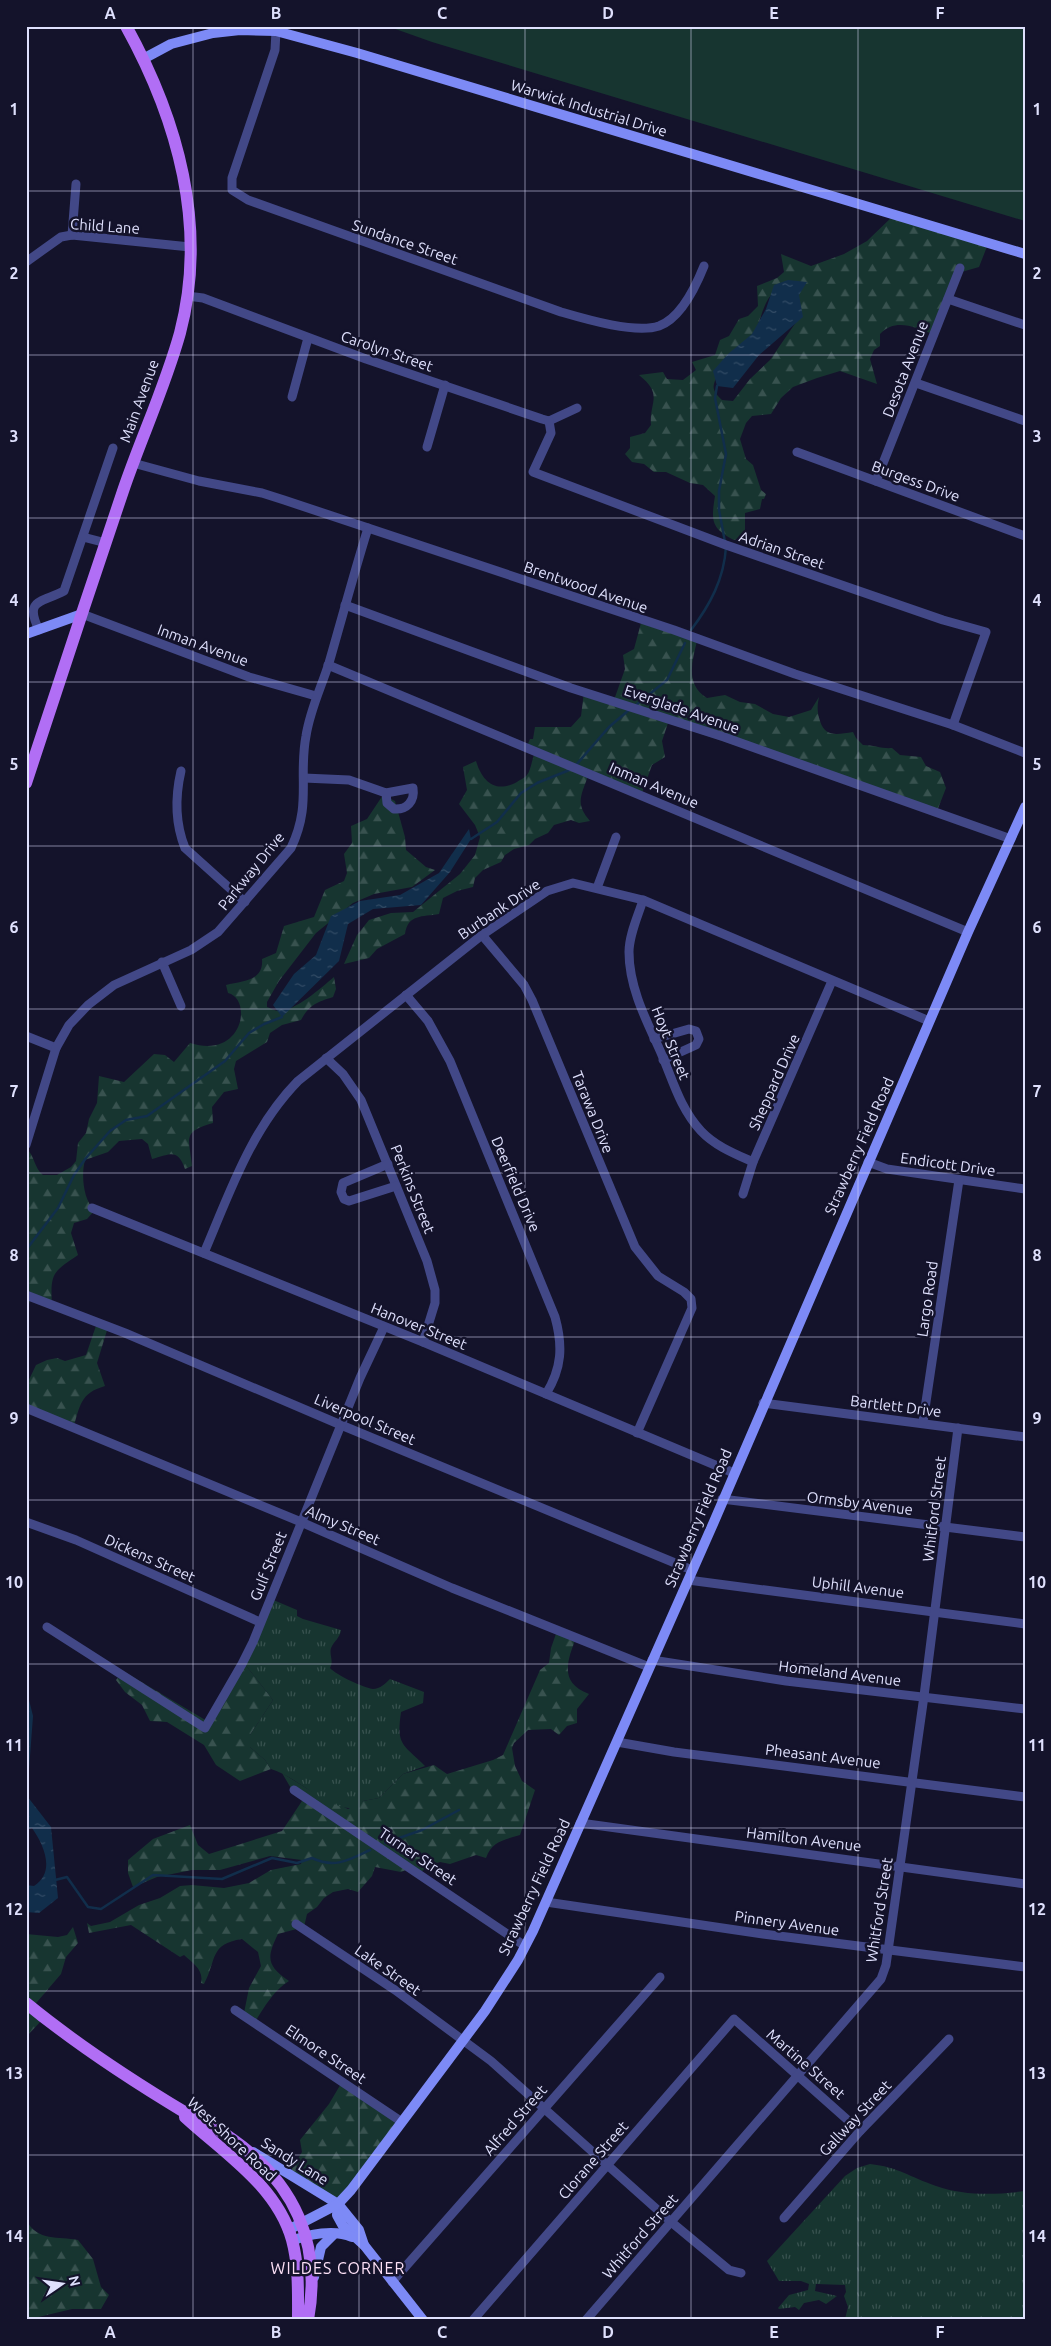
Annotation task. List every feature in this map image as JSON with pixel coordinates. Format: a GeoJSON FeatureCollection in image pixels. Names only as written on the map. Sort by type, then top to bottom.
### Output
{"type":"FeatureCollection","features":[{"type":"Feature","properties":{"kind":"main road","name":"Main Avenue"},"geometry":{"type":"LineString","coordinates":[[26,783],[133,463],[174,353],[187,296],[190,247],[189,218],[182,168],[170,122],[143,59],[126,26]]}},
{"type":"Feature","properties":{"kind":"main road","name":"West Shore Road"},"geometry":{"type":"LineString","coordinates":[[26,2003],[60,2029],[165,2099],[237,2142],[267,2170],[294,2204],[304,2229],[311,2292],[308,2320]]}},
{"type":"Feature","properties":{"kind":"main road","name":"West Shore Road"},"geometry":{"type":"LineString","coordinates":[[165,2099],[212,2139],[261,2186],[290,2235],[298,2276],[298,2320]]}},
{"type":"Feature","properties":{"kind":"street","name":"Warwick Industrial Drive"},"geometry":{"type":"LineString","coordinates":[[143,59],[170,44],[213,33],[240,30],[276,31],[357,53],[1025,254]]}},
{"type":"Feature","properties":{"kind":"street","name":"Sundance Street"},"geometry":{"type":"LineString","coordinates":[[276,31],[275,50],[232,178],[232,190],[248,200],[561,312],[612,325],[645,328],[660,326],[684,304],[692,293],[704,266]]}},
{"type":"Feature","properties":{"kind":"street"},"geometry":{"type":"LineString","coordinates":[[72,235],[76,184]]}},
{"type":"Feature","properties":{"kind":"street","name":"Child Lane"},"geometry":{"type":"LineString","coordinates":[[26,262],[61,237],[72,235],[190,247]]}},
{"type":"Feature","properties":{"kind":"street","name":"Desota Avenue"},"geometry":{"type":"LineString","coordinates":[[876,481],[960,268]]}},
{"type":"Feature","properties":{"kind":"street","name":"Carolyn Street"},"geometry":{"type":"LineString","coordinates":[[187,296],[202,298],[308,338],[549,421]]}},
{"type":"Feature","properties":{"kind":"street"},"geometry":{"type":"LineString","coordinates":[[948,299],[1025,325]]}},
{"type":"Feature","properties":{"kind":"street"},"geometry":{"type":"LineString","coordinates":[[292,397],[308,338]]}},
{"type":"Feature","properties":{"kind":"street"},"geometry":{"type":"LineString","coordinates":[[916,382],[1025,421]]}},
{"type":"Feature","properties":{"kind":"street"},"geometry":{"type":"LineString","coordinates":[[427,447],[445,385]]}},
{"type":"Feature","properties":{"kind":"street"},"geometry":{"type":"LineString","coordinates":[[549,421],[577,408]]}},
{"type":"Feature","properties":{"kind":"street","name":"Adrian Street"},"geometry":{"type":"LineString","coordinates":[[549,421],[551,433],[532,472],[733,548],[943,620],[986,632],[953,724]]}},
{"type":"Feature","properties":{"kind":"street"},"geometry":{"type":"LineString","coordinates":[[39,630],[32,615],[33,610],[36,604],[64,592],[113,448]]}},
{"type":"Feature","properties":{"kind":"street","name":"Burgess Drive"},"geometry":{"type":"LineString","coordinates":[[797,452],[1025,536]]}},
{"type":"Feature","properties":{"kind":"street","name":"Brentwood Avenue"},"geometry":{"type":"LineString","coordinates":[[133,463],[199,481],[262,493],[674,630],[804,677],[953,724],[1025,753]]}},
{"type":"Feature","properties":{"kind":"street","name":"Parkway Drive"},"geometry":{"type":"LineString","coordinates":[[26,1145],[56,1048],[69,1025],[102,993],[120,982],[191,950],[218,932],[291,848],[299,831],[303,813],[305,738],[316,696],[328,665],[368,528]]}},
{"type":"Feature","properties":{"kind":"street"},"geometry":{"type":"LineString","coordinates":[[83,537],[106,544]]}},
{"type":"Feature","properties":{"kind":"street","name":"Everglade Avenue"},"geometry":{"type":"LineString","coordinates":[[345,606],[572,688],[724,737],[1011,839]]}},
{"type":"Feature","properties":{"kind":"street"},"geometry":{"type":"LineString","coordinates":[[26,634],[82,614]]}},
{"type":"Feature","properties":{"kind":"street","name":"Inman Avenue"},"geometry":{"type":"LineString","coordinates":[[82,614],[249,677],[316,696]]}},
{"type":"Feature","properties":{"kind":"street","name":"Inman Avenue"},"geometry":{"type":"LineString","coordinates":[[328,665],[968,932]]}},
{"type":"Feature","properties":{"kind":"street"},"geometry":{"type":"LineString","coordinates":[[181,771],[176,804],[180,836],[185,848],[245,902]]}},
{"type":"Feature","properties":{"kind":"street"},"geometry":{"type":"LineString","coordinates":[[304,778],[349,780],[386,793]]}},
{"type":"Feature","properties":{"kind":"street","name":"Strawberry Field Road"},"geometry":{"type":"LineString","coordinates":[[338,2204],[364,2173],[462,2041],[498,1991],[525,1946],[688,1580],[929,1020],[1025,807]]}},
{"type":"Feature","properties":{"kind":"street"},"geometry":{"type":"LineString","coordinates":[[597,888],[616,837]]}},
{"type":"Feature","properties":{"kind":"street","name":"Burbank Drive"},"geometry":{"type":"LineString","coordinates":[[204,1252],[262,1125],[292,1086],[482,935],[547,891],[573,883],[643,900],[832,981],[929,1020]]}},
{"type":"Feature","properties":{"kind":"street","name":"Hoyt Street"},"geometry":{"type":"LineString","coordinates":[[643,900],[630,945],[630,966],[636,993],[654,1039],[684,1108],[700,1130],[720,1146],[753,1162]]}},
{"type":"Feature","properties":{"kind":"street","name":"Tarawa Drive"},"geometry":{"type":"LineString","coordinates":[[482,935],[524,985],[532,1000],[635,1247],[658,1276],[684,1292],[691,1299],[692,1308],[637,1433]]}},
{"type":"Feature","properties":{"kind":"street"},"geometry":{"type":"LineString","coordinates":[[162,962],[181,1006]]}},
{"type":"Feature","properties":{"kind":"street","name":"Sheppard Drive"},"geometry":{"type":"LineString","coordinates":[[743,1194],[753,1162],[832,981]]}},
{"type":"Feature","properties":{"kind":"street","name":"Deerfield Drive"},"geometry":{"type":"LineString","coordinates":[[406,995],[428,1020],[450,1061],[555,1316],[561,1348],[556,1371],[546,1394]]}},
{"type":"Feature","properties":{"kind":"street"},"geometry":{"type":"LineString","coordinates":[[654,1039],[689,1028],[696,1031],[698,1035],[699,1039],[696,1045],[663,1060]]}},
{"type":"Feature","properties":{"kind":"street"},"geometry":{"type":"LineString","coordinates":[[26,1036],[56,1048]]}},
{"type":"Feature","properties":{"kind":"street","name":"Perkins Street"},"geometry":{"type":"LineString","coordinates":[[326,1058],[356,1090],[424,1253],[435,1290],[435,1306],[423,1342]]}},
{"type":"Feature","properties":{"kind":"street","name":"Endicott Drive"},"geometry":{"type":"LineString","coordinates":[[868,1162],[887,1169],[1025,1189]]}},
{"type":"Feature","properties":{"kind":"street"},"geometry":{"type":"LineString","coordinates":[[388,1164],[343,1183],[341,1192],[344,1199],[349,1201],[396,1186]]}},
{"type":"Feature","properties":{"kind":"street","name":"Largo Road"},"geometry":{"type":"LineString","coordinates":[[923,1422],[959,1180]]}},
{"type":"Feature","properties":{"kind":"street","name":"Hanover Street"},"geometry":{"type":"LineString","coordinates":[[92,1208],[423,1342],[734,1473]]}},
{"type":"Feature","properties":{"kind":"street","name":"Liverpool Street"},"geometry":{"type":"LineString","coordinates":[[26,1295],[125,1333],[341,1425],[692,1570]]}},
{"type":"Feature","properties":{"kind":"street","name":"Gulf Street"},"geometry":{"type":"LineString","coordinates":[[47,1627],[205,1728],[242,1664],[341,1425],[384,1327]]}},
{"type":"Feature","properties":{"kind":"street","name":"Bartlett Drive"},"geometry":{"type":"LineString","coordinates":[[764,1403],[923,1422],[1025,1437]]}},
{"type":"Feature","properties":{"kind":"street","name":"Almy Street"},"geometry":{"type":"LineString","coordinates":[[26,1408],[301,1522],[461,1591],[651,1664]]}},
{"type":"Feature","properties":{"kind":"street","name":"Whitford Street"},"geometry":{"type":"LineString","coordinates":[[586,2320],[670,2221],[877,1985],[884,1971],[924,1696],[958,1428]]}},
{"type":"Feature","properties":{"kind":"street","name":"Ormsby Avenue"},"geometry":{"type":"LineString","coordinates":[[722,1499],[1025,1537]]}},
{"type":"Feature","properties":{"kind":"street","name":"Dickens Street"},"geometry":{"type":"LineString","coordinates":[[26,1522],[76,1540],[260,1622]]}},
{"type":"Feature","properties":{"kind":"street","name":"Uphill Avenue"},"geometry":{"type":"LineString","coordinates":[[688,1580],[1025,1624]]}},
{"type":"Feature","properties":{"kind":"street","name":"Homeland Avenue"},"geometry":{"type":"LineString","coordinates":[[651,1664],[1025,1709]]}},
{"type":"Feature","properties":{"kind":"street","name":"Pheasant Avenue"},"geometry":{"type":"LineString","coordinates":[[617,1742],[674,1752],[1025,1797]]}},
{"type":"Feature","properties":{"kind":"street","name":"Turner Street"},"geometry":{"type":"LineString","coordinates":[[294,1790],[525,1946]]}},
{"type":"Feature","properties":{"kind":"street","name":"Hamilton Avenue"},"geometry":{"type":"LineString","coordinates":[[580,1823],[1025,1884]]}},
{"type":"Feature","properties":{"kind":"street","name":"Pinnery Avenue"},"geometry":{"type":"LineString","coordinates":[[546,1902],[888,1950],[1025,1967]]}},
{"type":"Feature","properties":{"kind":"street","name":"Lake Street"},"geometry":{"type":"LineString","coordinates":[[296,1924],[395,1990],[490,2061],[728,2270],[741,2273]]}},
{"type":"Feature","properties":{"kind":"street","name":"Alfred Street"},"geometry":{"type":"LineString","coordinates":[[392,2282],[660,1977]]}},
{"type":"Feature","properties":{"kind":"street","name":"Elmore Street"},"geometry":{"type":"LineString","coordinates":[[235,2010],[402,2122]]}},
{"type":"Feature","properties":{"kind":"street","name":"Martine Street"},"geometry":{"type":"LineString","coordinates":[[734,2019],[860,2130]]}},
{"type":"Feature","properties":{"kind":"street","name":"Clorane Street"},"geometry":{"type":"LineString","coordinates":[[473,2320],[734,2019]]}},
{"type":"Feature","properties":{"kind":"street","name":"Gallway Street"},"geometry":{"type":"LineString","coordinates":[[784,2218],[860,2130],[949,2039]]}},
{"type":"Feature","properties":{"kind":"street","name":"Sandy Lane"},"geometry":{"type":"LineString","coordinates":[[237,2142],[338,2204],[359,2230],[364,2245],[423,2320]]}},
{"type":"Feature","properties":{"kind":"street"},"geometry":{"type":"LineString","coordinates":[[290,2235],[304,2229],[338,2204]]}},
{"type":"Feature","properties":{"kind":"street","name":"Sandy Lane"},"geometry":{"type":"LineString","coordinates":[[338,2204],[337,2215],[343,2226],[355,2239],[364,2245]]}},
{"type":"Feature","properties":{"kind":"street"},"geometry":{"type":"LineString","coordinates":[[304,2229],[346,2234],[355,2239]]}},
{"type":"Feature","properties":{"kind":"street"},"geometry":{"type":"LineString","coordinates":[[311,2292],[320,2251],[327,2240],[334,2234]]}},
{"type":"Feature","properties":{"kind":"green space"},"geometry":{"type":"Polygon","coordinates":[[[387,26],[1025,26],[1025,221],[432,42],[387,26]]]}},
{"type":"Feature","properties":{"kind":"green space"},"geometry":{"type":"Polygon","coordinates":[[[893,216],[988,244],[979,267],[958,273],[932,334],[905,325],[899,325],[892,326],[880,334],[880,346],[874,350],[870,359],[877,384],[840,371],[793,387],[781,398],[771,414],[752,416],[746,423],[740,439],[746,459],[753,465],[761,490],[766,494],[764,499],[762,499],[760,509],[745,513],[745,537],[734,540],[721,532],[714,523],[715,496],[703,485],[690,483],[666,472],[654,472],[644,464],[632,462],[625,454],[630,448],[630,437],[645,433],[651,425],[653,394],[647,382],[639,375],[663,372],[667,379],[683,380],[696,370],[692,362],[715,355],[720,340],[729,336],[739,319],[748,316],[758,306],[757,286],[777,278],[784,272],[781,254],[811,266],[844,254],[867,241],[893,216]],[[771,295],[753,334],[716,378],[714,389],[722,400],[733,401],[750,379],[770,360],[801,315],[771,295]]]}},
{"type":"Feature","properties":{"kind":"green space"},"geometry":{"type":"Polygon","coordinates":[[[641,623],[697,641],[692,665],[693,679],[695,686],[707,698],[725,695],[740,702],[755,704],[773,714],[789,717],[811,710],[819,697],[819,718],[825,730],[833,734],[853,732],[863,745],[892,748],[900,755],[921,757],[926,766],[940,772],[946,788],[937,811],[668,723],[662,741],[665,757],[652,765],[642,793],[588,776],[581,805],[582,810],[590,821],[579,823],[571,820],[554,825],[548,833],[535,839],[529,845],[514,849],[505,855],[501,862],[483,870],[475,878],[473,887],[457,891],[443,898],[439,914],[422,916],[413,920],[409,923],[405,934],[377,949],[369,958],[344,964],[357,935],[369,920],[391,913],[413,912],[460,874],[475,855],[480,837],[475,825],[459,804],[467,790],[463,767],[476,761],[486,780],[491,784],[502,787],[525,777],[530,770],[535,752],[527,746],[530,739],[533,739],[535,727],[571,727],[581,716],[584,692],[614,700],[625,669],[623,655],[634,649],[641,623]]]}},
{"type":"Feature","properties":{"kind":"green space"},"geometry":{"type":"Polygon","coordinates":[[[383,795],[395,801],[405,837],[406,850],[426,867],[435,870],[412,887],[374,894],[353,903],[316,933],[279,981],[267,1002],[267,1007],[279,1011],[293,1007],[308,998],[334,977],[336,989],[333,997],[314,1005],[301,1020],[282,1025],[270,1033],[267,1042],[236,1061],[234,1069],[238,1089],[224,1092],[212,1107],[213,1123],[196,1129],[190,1137],[192,1166],[185,1169],[179,1158],[173,1154],[152,1159],[148,1144],[142,1139],[119,1141],[108,1152],[85,1160],[83,1172],[84,1187],[88,1200],[95,1210],[87,1219],[74,1223],[71,1233],[78,1255],[63,1265],[55,1274],[52,1286],[52,1304],[31,1298],[26,1313],[26,1148],[43,1175],[57,1175],[71,1167],[76,1161],[78,1143],[86,1133],[89,1119],[97,1103],[99,1076],[124,1082],[154,1054],[165,1055],[174,1062],[190,1043],[208,1046],[222,1043],[232,1036],[238,1027],[241,1016],[240,1006],[236,998],[228,993],[226,985],[245,981],[256,976],[260,972],[262,959],[276,953],[284,926],[314,917],[325,890],[344,881],[347,873],[344,854],[352,843],[351,826],[367,819],[383,795]]]}},
{"type":"Feature","properties":{"kind":"green space"},"geometry":{"type":"Polygon","coordinates":[[[97,1323],[108,1327],[97,1363],[105,1386],[90,1392],[82,1402],[73,1429],[26,1411],[26,1386],[36,1365],[57,1358],[65,1361],[86,1355],[97,1323]]]}},
{"type":"Feature","properties":{"kind":"green space"},"geometry":{"type":"Polygon","coordinates":[[[271,1599],[297,1610],[297,1616],[303,1619],[341,1630],[331,1648],[332,1663],[330,1668],[338,1674],[357,1684],[373,1689],[380,1687],[390,1679],[424,1692],[423,1703],[401,1712],[400,1732],[403,1744],[425,1766],[403,1774],[379,1798],[363,1801],[357,1808],[346,1808],[325,1800],[292,1779],[271,1769],[265,1760],[250,1747],[250,1735],[273,1700],[244,1663],[271,1599]]]}},
{"type":"Feature","properties":{"kind":"green space"},"geometry":{"type":"Polygon","coordinates":[[[557,1631],[576,1638],[568,1663],[569,1678],[579,1689],[589,1694],[577,1709],[577,1723],[567,1726],[559,1735],[551,1729],[528,1730],[514,1743],[512,1748],[515,1766],[522,1781],[535,1790],[520,1835],[495,1845],[486,1858],[476,1855],[450,1864],[440,1862],[428,1866],[420,1873],[411,1868],[401,1872],[375,1867],[372,1876],[358,1892],[348,1889],[333,1892],[324,1898],[317,1907],[307,1914],[304,1927],[278,1934],[270,1955],[271,1961],[276,1971],[289,1981],[274,1994],[255,2022],[244,2013],[249,1988],[261,1966],[258,1952],[242,1939],[231,1941],[219,1949],[204,1984],[201,1983],[201,1974],[197,1967],[184,1955],[180,1957],[131,1925],[89,1933],[87,1923],[91,1926],[110,1922],[139,1905],[160,1898],[180,1886],[192,1885],[224,1888],[249,1883],[271,1870],[301,1864],[302,1860],[270,1856],[220,1870],[192,1870],[157,1877],[133,1887],[128,1873],[128,1860],[153,1839],[190,1825],[198,1845],[209,1854],[282,1831],[304,1798],[292,1790],[282,1773],[311,1791],[348,1809],[363,1801],[379,1798],[403,1774],[434,1765],[447,1774],[493,1760],[503,1755],[540,1670],[549,1663],[551,1648],[557,1631]]]}},
{"type":"Feature","properties":{"kind":"green space"},"geometry":{"type":"Polygon","coordinates":[[[244,1663],[273,1700],[250,1735],[250,1747],[265,1760],[271,1769],[240,1781],[216,1765],[204,1745],[167,1722],[150,1721],[142,1705],[125,1692],[116,1680],[123,1671],[207,1721],[244,1663]]]}},
{"type":"Feature","properties":{"kind":"green space"},"geometry":{"type":"Polygon","coordinates":[[[73,1927],[78,1943],[66,1957],[61,1974],[31,2009],[42,2020],[26,2037],[26,1934],[58,1937],[67,1935],[73,1927]]]}},
{"type":"Feature","properties":{"kind":"green space"},"geometry":{"type":"Polygon","coordinates":[[[342,2082],[401,2120],[334,2209],[290,2172],[302,2152],[300,2140],[329,2104],[342,2082]]]}},
{"type":"Feature","properties":{"kind":"green space"},"geometry":{"type":"Polygon","coordinates":[[[870,2164],[888,2167],[936,2186],[958,2192],[991,2194],[1025,2191],[1025,2320],[837,2320],[845,2319],[848,2307],[844,2296],[846,2292],[845,2285],[816,2284],[815,2291],[837,2296],[826,2304],[819,2300],[804,2303],[799,2310],[795,2307],[778,2308],[789,2295],[808,2290],[809,2284],[801,2281],[779,2281],[767,2261],[845,2176],[857,2168],[870,2164]]]}},
{"type":"Feature","properties":{"kind":"green space"},"geometry":{"type":"Polygon","coordinates":[[[26,2220],[36,2232],[42,2235],[78,2240],[93,2259],[101,2287],[109,2295],[101,2309],[72,2309],[26,2320],[26,2220]]]}},
{"type":"Feature","properties":{"kind":"water"},"geometry":{"type":"Polygon","coordinates":[[[788,280],[807,282],[799,295],[803,317],[759,355],[733,388],[717,386],[713,371],[728,354],[752,334],[766,309],[774,285],[788,280]]]}},
{"type":"Feature","properties":{"kind":"water"},"geometry":{"type":"Polygon","coordinates":[[[469,829],[471,839],[450,872],[421,905],[373,909],[348,924],[339,961],[282,1017],[273,1005],[294,974],[316,955],[331,916],[360,901],[400,895],[439,873],[469,829]]]}},
{"type":"Feature","properties":{"kind":"water"},"geometry":{"type":"Polygon","coordinates":[[[26,1688],[33,1716],[27,1796],[51,1827],[58,1898],[39,1913],[26,1912],[26,1885],[34,1886],[41,1880],[45,1873],[46,1858],[44,1850],[32,1828],[26,1830],[26,1688]]]}},
{"type":"Feature","properties":{"kind":"waterway"},"geometry":{"type":"LineString","coordinates":[[717,386],[715,398],[726,454],[719,491],[719,510],[725,542]]}},
{"type":"Feature","properties":{"kind":"waterway"},"geometry":{"type":"LineString","coordinates":[[691,630],[715,591],[725,559],[726,547]]}},
{"type":"Feature","properties":{"kind":"waterway"},"geometry":{"type":"LineString","coordinates":[[636,705],[667,680],[685,643]]}},
{"type":"Feature","properties":{"kind":"waterway"},"geometry":{"type":"LineString","coordinates":[[576,765],[609,727],[629,710]]}},
{"type":"Feature","properties":{"kind":"waterway"},"geometry":{"type":"LineString","coordinates":[[471,839],[497,822],[521,793],[537,783],[572,769]]}},
{"type":"Feature","properties":{"kind":"waterway"},"geometry":{"type":"LineString","coordinates":[[26,1250],[58,1208],[74,1175],[110,1131],[126,1120],[147,1116],[225,1061],[249,1033],[264,1024],[282,1017]]}},
{"type":"Feature","properties":{"kind":"waterway"},"geometry":{"type":"LineString","coordinates":[[385,1843],[422,1830],[459,1810]]}},
{"type":"Feature","properties":{"kind":"waterway"},"geometry":{"type":"LineString","coordinates":[[55,1880],[67,1877],[88,1907],[101,1909],[153,1875],[222,1879],[272,1858],[297,1863],[312,1858],[335,1863],[348,1860],[370,1850]]}},
{"type":"Feature","properties":{"kind":"district","name":"WILDES CORNER"},"geometry":{"type":"Point","coordinates":[338,2268]}}]}
